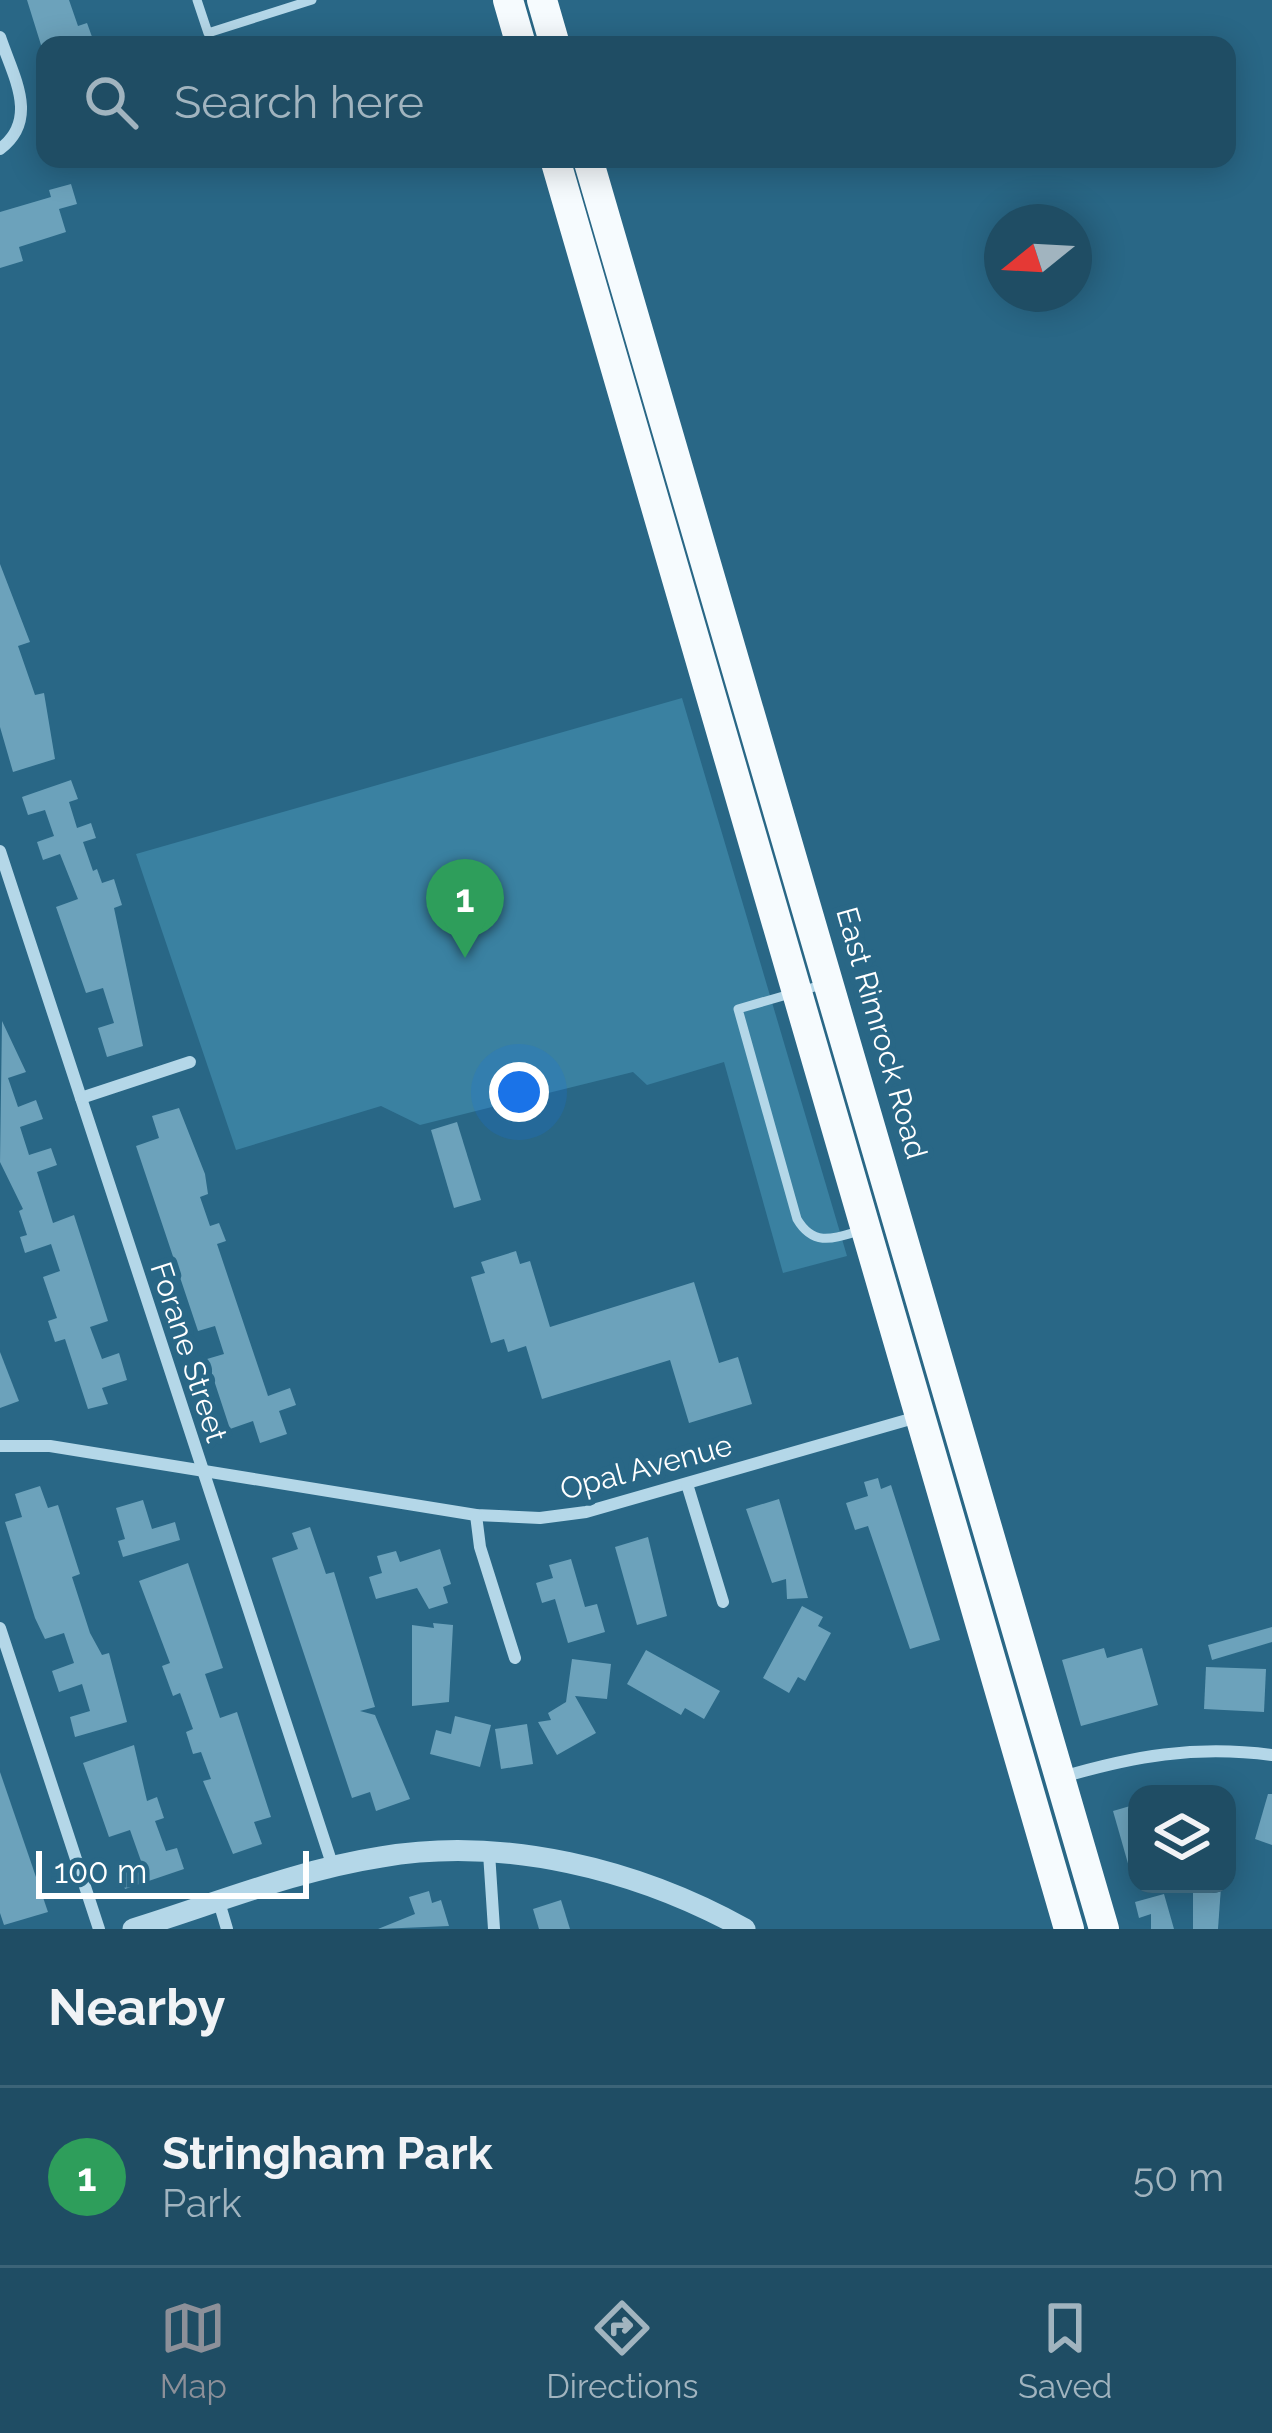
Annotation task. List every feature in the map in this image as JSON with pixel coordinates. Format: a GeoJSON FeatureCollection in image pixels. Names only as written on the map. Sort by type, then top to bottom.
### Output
{"type":"FeatureCollection","features":[{"type":"Feature","properties":{"kind":"main road"},"geometry":{"type":"LineString","coordinates":[[508,0],[518,36]]}},
{"type":"Feature","properties":{"kind":"main road"},"geometry":{"type":"LineString","coordinates":[[542,0],[552,36]]}},
{"type":"Feature","properties":{"kind":"main road"},"geometry":{"type":"LineString","coordinates":[[557,168],[1069,1929]]}},
{"type":"Feature","properties":{"kind":"main road","name":"East Rimrock Road"},"geometry":{"type":"LineString","coordinates":[[591,168],[1104,1929]]}},
{"type":"Feature","properties":{"kind":"street"},"geometry":{"type":"LineString","coordinates":[[0,37],[24,107],[18,132],[0,149]]}},
{"type":"Feature","properties":{"kind":"street","name":"Forane Street"},"geometry":{"type":"LineString","coordinates":[[0,851],[333,1867]]}},
{"type":"Feature","properties":{"kind":"street"},"geometry":{"type":"LineString","coordinates":[[81,1097],[190,1061]]}},
{"type":"Feature","properties":{"kind":"street","name":"Opal Avenue"},"geometry":{"type":"LineString","coordinates":[[0,1446],[50,1446],[476,1515],[540,1518],[586,1512],[953,1406]]}},
{"type":"Feature","properties":{"kind":"street"},"geometry":{"type":"LineString","coordinates":[[687,1484],[723,1602]]}},
{"type":"Feature","properties":{"kind":"street"},"geometry":{"type":"LineString","coordinates":[[476,1515],[515,1658]]}},
{"type":"Feature","properties":{"kind":"street"},"geometry":{"type":"LineString","coordinates":[[0,1628],[99,1929]]}},
{"type":"Feature","properties":{"kind":"street"},"geometry":{"type":"LineString","coordinates":[[1029,1787],[1147,1752],[1226,1749],[1272,1755]]}},
{"type":"Feature","properties":{"kind":"street"},"geometry":{"type":"LineString","coordinates":[[490,1853],[494,1929]]}},
{"type":"Feature","properties":{"kind":"street"},"geometry":{"type":"LineString","coordinates":[[133,1929],[333,1867],[398,1855],[490,1853],[570,1863],[658,1886],[745,1929]]}},
{"type":"Feature","properties":{"kind":"street"},"geometry":{"type":"LineString","coordinates":[[219,1902],[227,1929]]}},
{"type":"Feature","properties":{"kind":"lane"},"geometry":{"type":"LineString","coordinates":[[197,0],[208,33],[312,0]]}},
{"type":"Feature","properties":{"kind":"lane"},"geometry":{"type":"LineString","coordinates":[[830,982],[738,1009],[797,1219],[813,1238],[824,1241],[865,1229]]}},
{"type":"Feature","properties":{"kind":"shaded area"},"geometry":{"type":"Polygon","coordinates":[[[682,698],[847,1256],[783,1273],[724,1062],[647,1085],[633,1072],[420,1125],[381,1106],[236,1150],[136,854],[682,698]]]}},
{"type":"Feature","properties":{"kind":"building"},"geometry":{"type":"Polygon","coordinates":[[[27,0],[69,0],[78,26],[87,23],[92,36],[38,36],[27,0]]]}},
{"type":"Feature","properties":{"kind":"building"},"geometry":{"type":"Polygon","coordinates":[[[71,184],[77,204],[59,209],[66,232],[19,247],[23,261],[0,268],[0,212],[51,197],[49,190],[71,184]]]}},
{"type":"Feature","properties":{"kind":"building"},"geometry":{"type":"Polygon","coordinates":[[[0,564],[30,642],[18,646],[35,695],[44,693],[55,759],[13,772],[0,727],[0,564]]]}},
{"type":"Feature","properties":{"kind":"building"},"geometry":{"type":"Polygon","coordinates":[[[71,780],[78,799],[69,802],[77,828],[91,823],[96,838],[83,842],[93,871],[97,869],[102,883],[114,879],[122,905],[114,908],[143,1046],[107,1057],[98,1028],[114,1023],[103,988],[86,993],[56,907],[78,899],[60,854],[43,860],[37,842],[54,836],[45,810],[28,815],[22,797],[71,780]]]}},
{"type":"Feature","properties":{"kind":"building"},"geometry":{"type":"Polygon","coordinates":[[[2,1021],[26,1072],[8,1078],[18,1107],[36,1100],[43,1119],[20,1127],[29,1155],[51,1148],[57,1165],[37,1172],[53,1223],[74,1215],[108,1321],[90,1327],[102,1359],[119,1353],[127,1380],[102,1388],[108,1404],[88,1409],[65,1339],[55,1342],[48,1321],[57,1318],[43,1277],[60,1271],[51,1244],[25,1253],[20,1237],[27,1235],[19,1211],[23,1209],[0,1162],[2,1021]]]}},
{"type":"Feature","properties":{"kind":"building"},"geometry":{"type":"Polygon","coordinates":[[[179,1108],[205,1174],[208,1194],[200,1197],[210,1226],[219,1223],[226,1241],[217,1244],[268,1396],[290,1388],[296,1405],[279,1411],[287,1434],[260,1443],[253,1421],[230,1429],[207,1359],[224,1354],[215,1326],[198,1331],[136,1146],[159,1138],[152,1116],[179,1108]]]}},
{"type":"Feature","properties":{"kind":"building"},"geometry":{"type":"Polygon","coordinates":[[[457,1122],[481,1200],[454,1208],[431,1130],[457,1122]]]}},
{"type":"Feature","properties":{"kind":"building"},"geometry":{"type":"Polygon","coordinates":[[[516,1251],[520,1264],[530,1261],[550,1327],[694,1282],[719,1363],[738,1357],[752,1404],[689,1423],[670,1360],[542,1399],[526,1346],[508,1352],[504,1339],[491,1343],[471,1277],[485,1273],[481,1262],[516,1251]]]}},
{"type":"Feature","properties":{"kind":"building"},"geometry":{"type":"Polygon","coordinates":[[[0,1352],[19,1401],[0,1408],[0,1352]]]}},
{"type":"Feature","properties":{"kind":"building"},"geometry":{"type":"Polygon","coordinates":[[[878,1478],[881,1489],[891,1485],[940,1640],[910,1649],[868,1526],[855,1530],[846,1503],[868,1496],[864,1482],[878,1478]]]}},
{"type":"Feature","properties":{"kind":"building"},"geometry":{"type":"Polygon","coordinates":[[[40,1486],[48,1508],[58,1505],[80,1574],[72,1577],[90,1633],[102,1655],[109,1653],[127,1722],[75,1737],[70,1717],[90,1711],[82,1684],[59,1692],[52,1671],[74,1663],[64,1633],[45,1639],[5,1522],[22,1517],[15,1494],[40,1486]]]}},
{"type":"Feature","properties":{"kind":"building"},"geometry":{"type":"Polygon","coordinates":[[[779,1499],[808,1598],[787,1599],[786,1579],[772,1583],[746,1509],[779,1499]]]}},
{"type":"Feature","properties":{"kind":"building"},"geometry":{"type":"Polygon","coordinates":[[[143,1500],[152,1529],[175,1522],[180,1540],[123,1557],[118,1541],[125,1539],[116,1508],[143,1500]]]}},
{"type":"Feature","properties":{"kind":"building"},"geometry":{"type":"Polygon","coordinates":[[[310,1527],[326,1574],[334,1572],[375,1707],[360,1711],[375,1715],[410,1799],[376,1811],[370,1792],[352,1798],[272,1558],[298,1549],[292,1533],[310,1527]]]}},
{"type":"Feature","properties":{"kind":"building"},"geometry":{"type":"Polygon","coordinates":[[[648,1537],[667,1616],[637,1625],[615,1547],[648,1537]]]}},
{"type":"Feature","properties":{"kind":"building"},"geometry":{"type":"Polygon","coordinates":[[[440,1549],[451,1584],[443,1587],[448,1603],[429,1609],[417,1588],[376,1599],[369,1577],[382,1573],[377,1556],[396,1551],[400,1562],[440,1549]]]}},
{"type":"Feature","properties":{"kind":"building"},"geometry":{"type":"Polygon","coordinates":[[[571,1559],[585,1607],[597,1604],[605,1632],[568,1643],[555,1599],[542,1603],[536,1583],[553,1578],[549,1565],[571,1559]]]}},
{"type":"Feature","properties":{"kind":"building"},"geometry":{"type":"Polygon","coordinates":[[[188,1563],[223,1668],[205,1674],[220,1718],[237,1712],[271,1817],[254,1822],[262,1844],[233,1854],[203,1781],[211,1779],[201,1752],[193,1754],[186,1732],[193,1729],[180,1693],[173,1696],[162,1666],[170,1663],[139,1581],[188,1563]]]}},
{"type":"Feature","properties":{"kind":"building"},"geometry":{"type":"Polygon","coordinates":[[[802,1606],[823,1617],[818,1626],[831,1633],[805,1681],[798,1677],[789,1693],[763,1678],[802,1606]]]}},
{"type":"Feature","properties":{"kind":"building"},"geometry":{"type":"Polygon","coordinates":[[[433,1623],[453,1625],[449,1702],[412,1706],[412,1625],[434,1628],[433,1623]]]}},
{"type":"Feature","properties":{"kind":"building"},"geometry":{"type":"Polygon","coordinates":[[[1272,1627],[1272,1642],[1212,1660],[1208,1645],[1272,1627]]]}},
{"type":"Feature","properties":{"kind":"building"},"geometry":{"type":"Polygon","coordinates":[[[1104,1648],[1107,1658],[1142,1648],[1158,1705],[1081,1726],[1062,1660],[1104,1648]]]}},
{"type":"Feature","properties":{"kind":"building"},"geometry":{"type":"Polygon","coordinates":[[[646,1650],[720,1691],[704,1719],[685,1708],[681,1715],[627,1684],[646,1650]]]}},
{"type":"Feature","properties":{"kind":"building"},"geometry":{"type":"Polygon","coordinates":[[[572,1659],[611,1664],[607,1699],[575,1696],[596,1733],[557,1755],[538,1722],[551,1720],[548,1713],[566,1702],[572,1659]]]}},
{"type":"Feature","properties":{"kind":"building"},"geometry":{"type":"Polygon","coordinates":[[[1206,1667],[1266,1669],[1264,1712],[1204,1709],[1206,1667]]]}},
{"type":"Feature","properties":{"kind":"building"},"geometry":{"type":"Polygon","coordinates":[[[455,1716],[491,1725],[480,1767],[430,1754],[436,1730],[451,1734],[455,1716]]]}},
{"type":"Feature","properties":{"kind":"building"},"geometry":{"type":"Polygon","coordinates":[[[527,1724],[533,1764],[501,1769],[495,1729],[527,1724]]]}},
{"type":"Feature","properties":{"kind":"building"},"geometry":{"type":"Polygon","coordinates":[[[134,1745],[147,1801],[157,1797],[164,1818],[155,1821],[166,1851],[177,1848],[184,1869],[125,1889],[118,1869],[141,1861],[130,1830],[109,1837],[83,1763],[134,1745]]]}},
{"type":"Feature","properties":{"kind":"building"},"geometry":{"type":"Polygon","coordinates":[[[0,1772],[48,1912],[4,1925],[0,1913],[0,1772]]]}},
{"type":"Feature","properties":{"kind":"building"},"geometry":{"type":"Polygon","coordinates":[[[1268,1794],[1272,1794],[1272,1845],[1255,1839],[1268,1794]]]}},
{"type":"Feature","properties":{"kind":"building"},"geometry":{"type":"Polygon","coordinates":[[[1128,1807],[1128,1864],[1113,1811],[1128,1807]]]}},
{"type":"Feature","properties":{"kind":"building"},"geometry":{"type":"Polygon","coordinates":[[[429,1891],[432,1903],[441,1900],[449,1926],[378,1929],[415,1914],[409,1897],[429,1891]]]}},
{"type":"Feature","properties":{"kind":"building"},"geometry":{"type":"Polygon","coordinates":[[[1193,1893],[1221,1893],[1218,1929],[1193,1929],[1193,1893]]]}},
{"type":"Feature","properties":{"kind":"building"},"geometry":{"type":"Polygon","coordinates":[[[1164,1894],[1174,1929],[1151,1929],[1151,1914],[1139,1918],[1135,1902],[1164,1894]]]}},
{"type":"Feature","properties":{"kind":"building"},"geometry":{"type":"Polygon","coordinates":[[[561,1900],[570,1929],[539,1929],[533,1909],[561,1900]]]}},
{"type":"Feature","properties":{"kind":"place","name":"Stringham Park"},"geometry":{"type":"Point","coordinates":[465,958]}}]}
